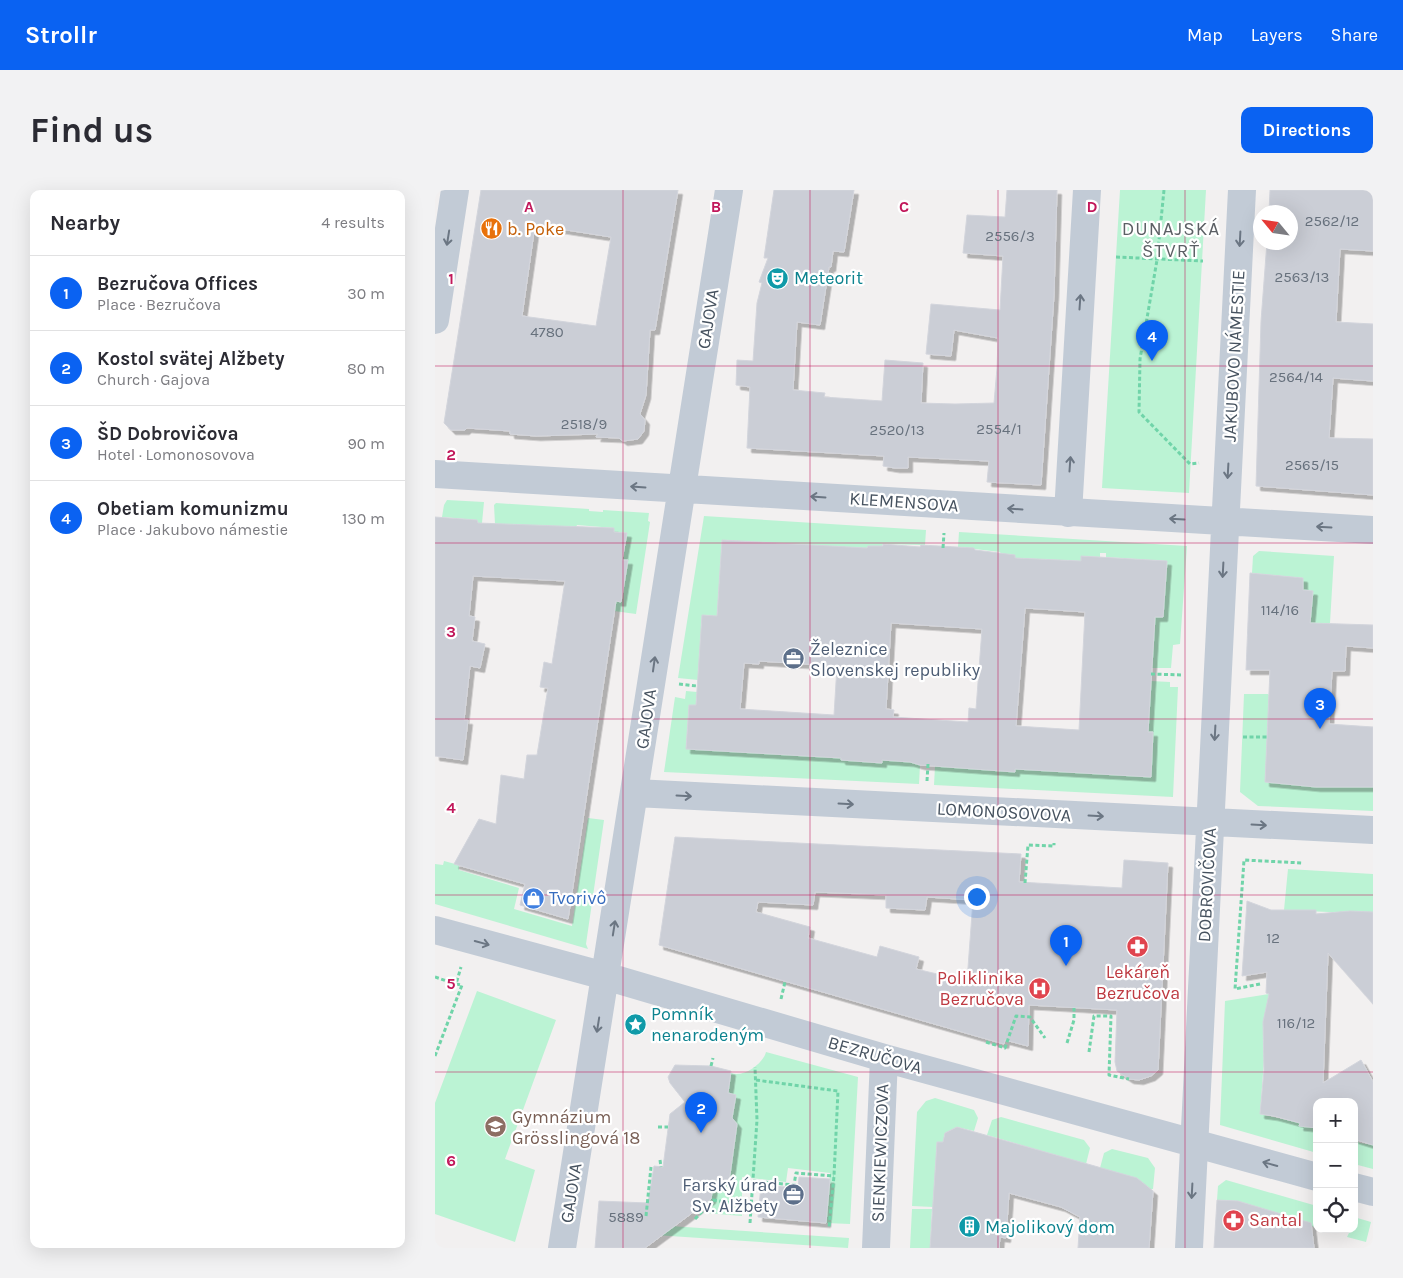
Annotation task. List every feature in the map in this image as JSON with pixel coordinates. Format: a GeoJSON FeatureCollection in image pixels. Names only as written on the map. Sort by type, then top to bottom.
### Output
{"type":"FeatureCollection","features":[{"type":"Feature","properties":{"kind":"street"},"geometry":{"type":"LineString","coordinates":[[435,320],[455,190]]}},
{"type":"Feature","properties":{"kind":"street","name":"GAJOVA"},"geometry":{"type":"LineString","coordinates":[[562,1248],[729,190]]}},
{"type":"Feature","properties":{"kind":"street"},"geometry":{"type":"LineString","coordinates":[[1068,512],[1087,190]]}},
{"type":"Feature","properties":{"kind":"street","name":"JAKUBOVO NÁMESTIE"},"geometry":{"type":"LineString","coordinates":[[1226,522],[1242,190]]}},
{"type":"Feature","properties":{"kind":"street","name":"KLEMENSOVA"},"geometry":{"type":"LineString","coordinates":[[435,474],[1373,530]]}},
{"type":"Feature","properties":{"kind":"street","name":"DOBROVIČOVA"},"geometry":{"type":"LineString","coordinates":[[1189,1248],[1226,522]]}},
{"type":"Feature","properties":{"kind":"street","name":"LOMONOSOVOVA"},"geometry":{"type":"LineString","coordinates":[[635,793],[1373,830]]}},
{"type":"Feature","properties":{"kind":"street","name":"BEZRUČOVA"},"geometry":{"type":"LineString","coordinates":[[435,930],[605,976],[884,1058],[1313,1176]]}},
{"type":"Feature","properties":{"kind":"street","name":"SIENKIEWICZOVA"},"geometry":{"type":"LineString","coordinates":[[876,1248],[884,1058]]}},
{"type":"Feature","properties":{"kind":"street"},"geometry":{"type":"LineString","coordinates":[[1358,1188],[1373,1192]]}},
{"type":"Feature","properties":{"kind":"path"},"geometry":{"type":"LineString","coordinates":[[1164,190],[1157,260],[1140,359],[1139,412],[1190,464],[1199,464]]}},
{"type":"Feature","properties":{"kind":"path"},"geometry":{"type":"LineString","coordinates":[[1116,257],[1203,261]]}},
{"type":"Feature","properties":{"kind":"path"},"geometry":{"type":"LineString","coordinates":[[943,548],[945,525]]}},
{"type":"Feature","properties":{"kind":"path"},"geometry":{"type":"LineString","coordinates":[[1151,674],[1183,675]]}},
{"type":"Feature","properties":{"kind":"path"},"geometry":{"type":"LineString","coordinates":[[673,684],[697,686]]}},
{"type":"Feature","properties":{"kind":"path"},"geometry":{"type":"LineString","coordinates":[[1242,736],[1267,738]]}},
{"type":"Feature","properties":{"kind":"path"},"geometry":{"type":"LineString","coordinates":[[927,789],[928,764]]}},
{"type":"Feature","properties":{"kind":"path"},"geometry":{"type":"LineString","coordinates":[[1025,883],[1028,845],[1054,846],[1054,839]]}},
{"type":"Feature","properties":{"kind":"path"},"geometry":{"type":"LineString","coordinates":[[1260,984],[1235,989],[1243,860],[1302,863]]}},
{"type":"Feature","properties":{"kind":"path"},"geometry":{"type":"LineString","coordinates":[[1238,938],[1244,938]]}},
{"type":"Feature","properties":{"kind":"path"},"geometry":{"type":"LineString","coordinates":[[456,984],[462,965]]}},
{"type":"Feature","properties":{"kind":"path"},"geometry":{"type":"LineString","coordinates":[[435,977],[462,986],[435,1056]]}},
{"type":"Feature","properties":{"kind":"path"},"geometry":{"type":"LineString","coordinates":[[779,1006],[785,982]]}},
{"type":"Feature","properties":{"kind":"path"},"geometry":{"type":"LineString","coordinates":[[1067,1043],[1074,1020],[1074,1008]]}},
{"type":"Feature","properties":{"kind":"path"},"geometry":{"type":"LineString","coordinates":[[986,1042],[1005,1048],[1016,1016],[1030,1017],[1045,1038]]}},
{"type":"Feature","properties":{"kind":"path"},"geometry":{"type":"LineString","coordinates":[[1089,1052],[1094,1016],[1111,1016],[1109,1075],[1129,1079]]}},
{"type":"Feature","properties":{"kind":"path"},"geometry":{"type":"LineString","coordinates":[[711,1066],[713,1058]]}},
{"type":"Feature","properties":{"kind":"path"},"geometry":{"type":"LineString","coordinates":[[750,1223],[757,1120],[755,1067]]}},
{"type":"Feature","properties":{"kind":"path"},"geometry":{"type":"LineString","coordinates":[[756,1080],[838,1091],[834,1176],[829,1228]]}},
{"type":"Feature","properties":{"kind":"path"},"geometry":{"type":"LineString","coordinates":[[659,1127],[668,1127]]}},
{"type":"Feature","properties":{"kind":"path"},"geometry":{"type":"LineString","coordinates":[[660,1160],[661,1167]]}},
{"type":"Feature","properties":{"kind":"path"},"geometry":{"type":"LineString","coordinates":[[646,1216],[651,1168]]}},
{"type":"Feature","properties":{"kind":"path"},"geometry":{"type":"LineString","coordinates":[[753,1180],[794,1185],[796,1173],[834,1176]]}},
{"type":"Feature","properties":{"kind":"path"},"geometry":{"type":"LineString","coordinates":[[695,1219],[713,1200],[760,1208]]}},
{"type":"Feature","properties":{"kind":"green space"},"geometry":{"type":"Polygon","coordinates":[[[1120,190],[1206,190],[1189,493],[1102,488],[1120,190]]]}},
{"type":"Feature","properties":{"kind":"green space"},"geometry":{"type":"Polygon","coordinates":[[[447,500],[484,502],[482,523],[478,523],[477,520],[442,517],[447,500]]]}},
{"type":"Feature","properties":{"kind":"green space"},"geometry":{"type":"Polygon","coordinates":[[[496,503],[589,509],[589,511],[603,512],[603,510],[649,513],[648,521],[650,522],[636,614],[614,611],[627,533],[614,532],[614,528],[577,525],[576,528],[495,524],[494,505],[496,503]]]}},
{"type":"Feature","properties":{"kind":"green space"},"geometry":{"type":"Polygon","coordinates":[[[704,516],[926,530],[925,545],[883,544],[882,546],[868,546],[867,549],[722,540],[717,616],[702,616],[698,680],[678,678],[704,516]]]}},
{"type":"Feature","properties":{"kind":"green space"},"geometry":{"type":"Polygon","coordinates":[[[959,532],[1187,546],[1180,644],[1173,645],[1171,668],[1152,668],[1155,617],[1163,617],[1166,561],[1106,557],[1106,553],[1100,553],[1100,557],[1082,556],[1081,561],[1015,558],[1015,555],[1001,554],[1000,552],[958,547],[959,532]]]}},
{"type":"Feature","properties":{"kind":"green space"},"geometry":{"type":"Polygon","coordinates":[[[1259,551],[1334,556],[1330,623],[1326,623],[1322,671],[1310,626],[1312,591],[1303,590],[1303,578],[1252,573],[1253,556],[1259,551]]]}},
{"type":"Feature","properties":{"kind":"green space"},"geometry":{"type":"Polygon","coordinates":[[[1151,681],[1170,682],[1170,687],[1178,687],[1173,797],[934,785],[935,766],[1015,769],[1153,732],[1148,732],[1151,681]]]}},
{"type":"Feature","properties":{"kind":"green space"},"geometry":{"type":"Polygon","coordinates":[[[686,691],[697,692],[696,705],[689,705],[686,748],[841,758],[882,763],[882,760],[917,762],[920,765],[919,784],[664,772],[675,697],[685,699],[686,691]]]}},
{"type":"Feature","properties":{"kind":"green space"},"geometry":{"type":"Polygon","coordinates":[[[1244,694],[1269,695],[1265,782],[1332,787],[1373,787],[1373,811],[1258,806],[1240,792],[1244,694]]]}},
{"type":"Feature","properties":{"kind":"green space"},"geometry":{"type":"Polygon","coordinates":[[[588,818],[604,820],[586,944],[588,949],[435,904],[435,864],[443,865],[444,861],[459,865],[459,870],[519,888],[514,909],[572,926],[588,818]]]}},
{"type":"Feature","properties":{"kind":"green space"},"geometry":{"type":"Polygon","coordinates":[[[1288,869],[1373,874],[1373,914],[1284,910],[1288,869]]]}},
{"type":"Feature","properties":{"kind":"green space"},"geometry":{"type":"Polygon","coordinates":[[[477,991],[556,1020],[505,1159],[535,1170],[515,1242],[435,1214],[435,1103],[477,991]]]}},
{"type":"Feature","properties":{"kind":"green space"},"geometry":{"type":"Polygon","coordinates":[[[1269,994],[1260,1114],[1313,1127],[1313,1152],[1220,1125],[1225,1001],[1269,994]]]}},
{"type":"Feature","properties":{"kind":"green space"},"geometry":{"type":"Polygon","coordinates":[[[766,1052],[858,1077],[850,1224],[826,1223],[830,1173],[788,1168],[786,1182],[742,1177],[742,1216],[705,1213],[701,1207],[711,1199],[714,1180],[732,1118],[728,1093],[731,1073],[741,1074],[752,1069],[761,1061],[766,1052]]]}},
{"type":"Feature","properties":{"kind":"green space"},"geometry":{"type":"Polygon","coordinates":[[[935,1098],[974,1110],[978,1118],[974,1131],[957,1127],[945,1133],[943,1142],[937,1142],[933,1207],[912,1206],[917,1112],[926,1101],[935,1098]]]}},
{"type":"Feature","properties":{"kind":"green space"},"geometry":{"type":"Polygon","coordinates":[[[1001,1117],[1084,1140],[1090,1148],[1086,1164],[987,1135],[992,1120],[1001,1117]]]}},
{"type":"Feature","properties":{"kind":"green space"},"geometry":{"type":"Polygon","coordinates":[[[1358,1142],[1373,1145],[1373,1169],[1358,1165],[1358,1142]]]}},
{"type":"Feature","properties":{"kind":"green space"},"geometry":{"type":"Polygon","coordinates":[[[1112,1149],[1148,1158],[1155,1168],[1153,1189],[1144,1190],[1100,1168],[1104,1153],[1112,1149]]]}},
{"type":"Feature","properties":{"kind":"green space"},"geometry":{"type":"Polygon","coordinates":[[[1226,1180],[1313,1205],[1313,1227],[1238,1201],[1217,1200],[1218,1186],[1226,1180]]]}},
{"type":"Feature","properties":{"kind":"green space"},"geometry":{"type":"Polygon","coordinates":[[[912,1209],[932,1209],[930,1248],[910,1248],[912,1209]]]}},
{"type":"Feature","properties":{"kind":"green space"},"geometry":{"type":"Polygon","coordinates":[[[1358,1218],[1371,1222],[1366,1242],[1347,1237],[1349,1233],[1358,1233],[1358,1218]]]}},
{"type":"Feature","properties":{"kind":"green space"},"geometry":{"type":"Polygon","coordinates":[[[655,1225],[849,1238],[848,1248],[655,1235],[655,1225]]]}},
{"type":"Feature","properties":{"kind":"building"},"geometry":{"type":"Polygon","coordinates":[[[481,190],[678,190],[655,330],[650,330],[646,395],[640,414],[645,420],[644,431],[638,439],[623,441],[619,438],[596,437],[598,434],[536,436],[510,434],[510,431],[467,428],[465,430],[451,430],[444,423],[481,190]],[[535,225],[522,316],[596,326],[611,237],[535,225]]]}},
{"type":"Feature","properties":{"kind":"building"},"geometry":{"type":"Polygon","coordinates":[[[774,190],[854,190],[844,252],[833,251],[820,325],[797,322],[793,390],[825,393],[824,397],[882,401],[885,360],[923,363],[921,403],[955,404],[994,403],[997,368],[998,338],[954,330],[951,356],[926,354],[931,304],[1000,310],[1003,256],[963,253],[967,215],[1005,217],[1007,190],[1057,190],[1054,295],[1041,485],[987,482],[989,461],[908,457],[908,468],[895,468],[883,466],[884,456],[747,448],[750,387],[736,385],[737,360],[753,361],[757,303],[762,283],[759,282],[768,258],[764,258],[774,190]]]}},
{"type":"Feature","properties":{"kind":"building"},"geometry":{"type":"Polygon","coordinates":[[[1270,190],[1373,190],[1373,251],[1340,249],[1336,322],[1373,324],[1373,381],[1333,378],[1329,438],[1373,439],[1373,495],[1256,486],[1261,321],[1266,250],[1298,250],[1298,205],[1269,205],[1270,190]]]}},
{"type":"Feature","properties":{"kind":"building"},"geometry":{"type":"Polygon","coordinates":[[[435,517],[477,520],[478,523],[614,528],[614,532],[627,533],[622,560],[628,560],[621,602],[616,601],[568,919],[520,905],[525,884],[454,864],[479,819],[496,824],[501,775],[524,779],[527,755],[537,755],[548,688],[540,687],[544,662],[552,664],[565,581],[473,576],[469,616],[475,617],[472,641],[485,644],[480,668],[470,666],[464,720],[468,720],[463,760],[435,756],[435,517]]]}},
{"type":"Feature","properties":{"kind":"building","name":"Železnice Slovenskej republiky"},"geometry":{"type":"Polygon","coordinates":[[[722,540],[867,548],[868,546],[883,546],[883,544],[920,547],[921,545],[974,548],[975,550],[1015,555],[1015,558],[1081,561],[1081,556],[1167,561],[1163,617],[1155,617],[1148,732],[1153,732],[1151,777],[1015,769],[1015,772],[920,765],[910,762],[882,760],[882,763],[841,760],[841,758],[686,749],[689,705],[696,705],[702,615],[717,616],[722,540]],[[1025,608],[1016,726],[1079,730],[1085,612],[1025,608]],[[891,623],[886,709],[894,710],[893,717],[968,722],[969,708],[976,709],[982,629],[891,623]],[[759,661],[759,664],[744,663],[740,709],[834,715],[837,666],[759,661]]]}},
{"type":"Feature","properties":{"kind":"building"},"geometry":{"type":"Polygon","coordinates":[[[1250,573],[1303,578],[1303,590],[1313,591],[1310,623],[1373,625],[1373,648],[1346,646],[1345,671],[1332,671],[1329,724],[1373,727],[1373,787],[1316,787],[1265,782],[1270,670],[1246,670],[1250,573]]]}},
{"type":"Feature","properties":{"kind":"building"},"geometry":{"type":"Polygon","coordinates":[[[675,837],[1021,854],[1019,882],[1122,888],[1124,860],[1168,863],[1158,1070],[1151,1076],[1139,1080],[1129,1079],[1117,1071],[1115,1062],[1117,1010],[1029,1005],[1028,1046],[1005,1040],[1004,1044],[659,945],[675,837]],[[815,892],[813,905],[758,902],[756,912],[810,927],[808,938],[877,957],[880,946],[919,957],[916,969],[967,981],[973,900],[927,897],[925,910],[886,908],[886,895],[815,892]]]}},
{"type":"Feature","properties":{"kind":"building"},"geometry":{"type":"Polygon","coordinates":[[[1247,901],[1271,910],[1316,910],[1316,914],[1350,911],[1373,912],[1373,1004],[1328,953],[1323,1083],[1361,1060],[1373,1082],[1373,1145],[1358,1140],[1358,1098],[1313,1098],[1313,1128],[1299,1126],[1300,1123],[1260,1114],[1264,1070],[1263,1022],[1269,994],[1266,993],[1267,972],[1242,976],[1247,901]]]}},
{"type":"Feature","properties":{"kind":"building"},"geometry":{"type":"Polygon","coordinates":[[[675,1065],[711,1066],[731,1071],[728,1093],[736,1095],[732,1118],[737,1124],[729,1182],[714,1180],[711,1199],[645,1248],[595,1248],[599,1201],[648,1203],[654,1166],[663,1167],[670,1114],[685,1102],[670,1083],[668,1077],[675,1065]]]}},
{"type":"Feature","properties":{"kind":"building"},"geometry":{"type":"Polygon","coordinates":[[[957,1127],[1137,1178],[1153,1191],[1149,1248],[1078,1248],[1080,1217],[1061,1207],[1009,1193],[1006,1238],[1000,1237],[999,1248],[930,1248],[937,1142],[943,1142],[945,1133],[957,1127]]]}},
{"type":"Feature","properties":{"kind":"building","name":"Farský úrad Sv. Alžbety"},"geometry":{"type":"Polygon","coordinates":[[[799,1177],[830,1179],[826,1223],[758,1217],[761,1185],[798,1188],[799,1177]]]}},
{"type":"Feature","properties":{"kind":"building"},"geometry":{"type":"Polygon","coordinates":[[[1217,1200],[1238,1201],[1311,1223],[1314,1248],[1214,1248],[1217,1200]]]}},
{"type":"Feature","properties":{"kind":"place","name":"b. Poke"},"geometry":{"type":"Point","coordinates":[491,229]}},
{"type":"Feature","properties":{"kind":"place","name":"Meteorit"},"geometry":{"type":"Point","coordinates":[778,278]}},
{"type":"Feature","properties":{"kind":"place","name":"Obetiam komunizmu"},"geometry":{"type":"Point","coordinates":[1152,361]}},
{"type":"Feature","properties":{"kind":"place","name":"Železnice Slovenskej republiky"},"geometry":{"type":"Point","coordinates":[794,659]}},
{"type":"Feature","properties":{"kind":"place","name":"ŠD Dobrovičova"},"geometry":{"type":"Point","coordinates":[1320,729]}},
{"type":"Feature","properties":{"kind":"place","name":"Tvorivô"},"geometry":{"type":"Point","coordinates":[533,898]}},
{"type":"Feature","properties":{"kind":"place","name":"Lekáreň Bezručova"},"geometry":{"type":"Point","coordinates":[1138,947]}},
{"type":"Feature","properties":{"kind":"place","name":"Bezručova Offices"},"geometry":{"type":"Point","coordinates":[1066,966]}},
{"type":"Feature","properties":{"kind":"place","name":"Poliklinika Bezručova"},"geometry":{"type":"Point","coordinates":[1040,988]}},
{"type":"Feature","properties":{"kind":"place","name":"Pomník nenarodeným"},"geometry":{"type":"Point","coordinates":[635,1024]}},
{"type":"Feature","properties":{"kind":"place","name":"Gymnázium Grösslingová 18"},"geometry":{"type":"Point","coordinates":[496,1127]}},
{"type":"Feature","properties":{"kind":"place","name":"Kostol svätej Alžbety"},"geometry":{"type":"Point","coordinates":[701,1133]}},
{"type":"Feature","properties":{"kind":"place","name":"Farský úrad Sv. Alžbety"},"geometry":{"type":"Point","coordinates":[794,1195]}},
{"type":"Feature","properties":{"kind":"place","name":"Santal"},"geometry":{"type":"Point","coordinates":[1233,1220]}},
{"type":"Feature","properties":{"kind":"place","name":"Majolikový dom"},"geometry":{"type":"Point","coordinates":[969,1227]}},
{"type":"Feature","properties":{"kind":"district","name":"DUNAJSKÁ ŠTVRŤ"},"geometry":{"type":"Point","coordinates":[1171,239]}}]}
